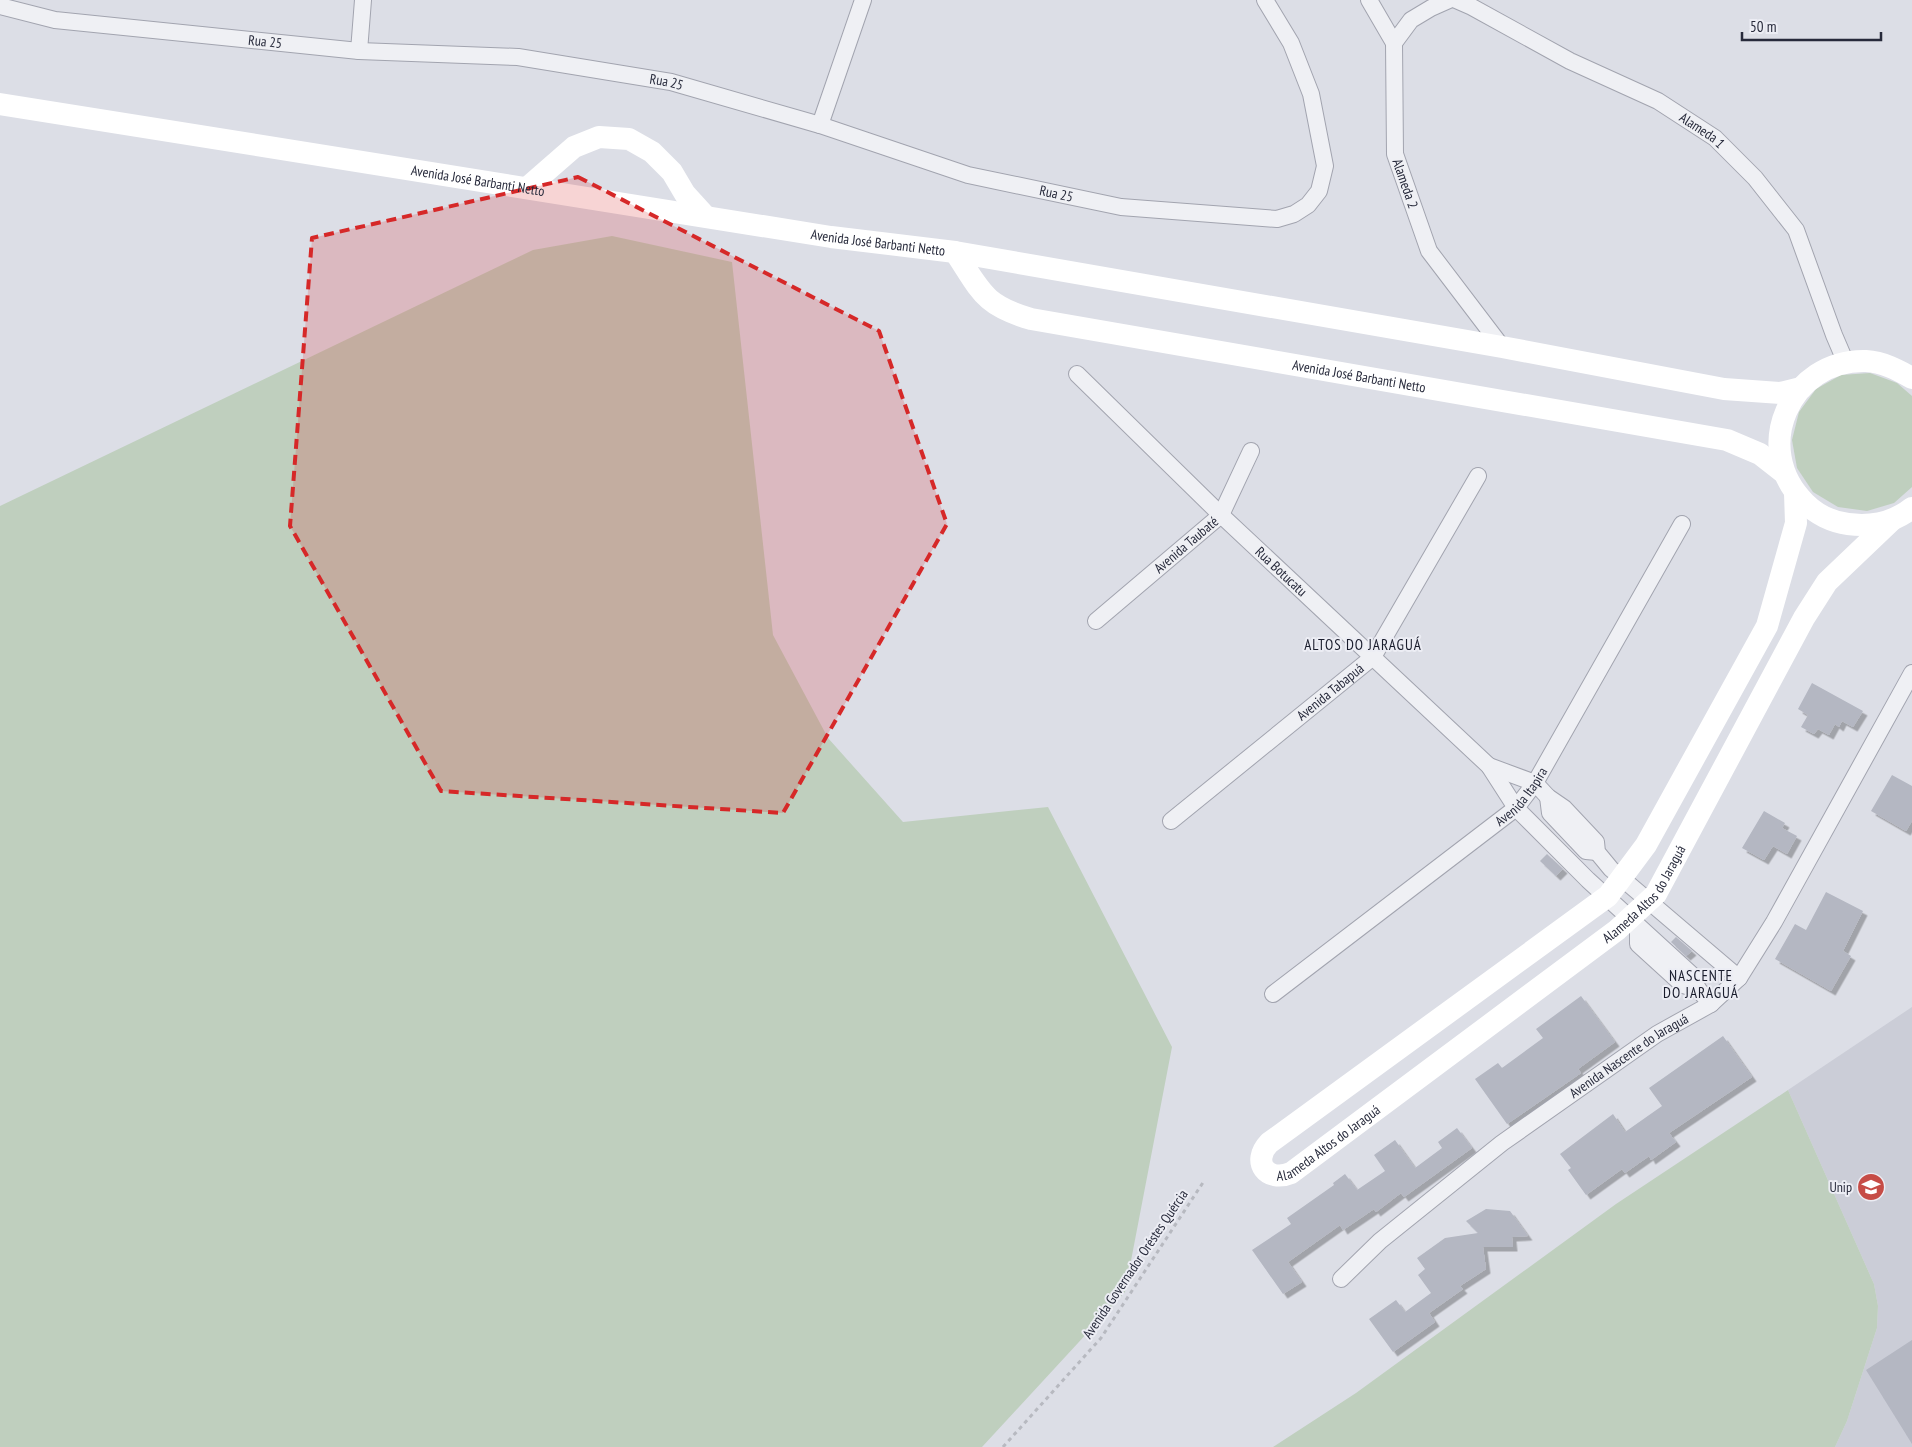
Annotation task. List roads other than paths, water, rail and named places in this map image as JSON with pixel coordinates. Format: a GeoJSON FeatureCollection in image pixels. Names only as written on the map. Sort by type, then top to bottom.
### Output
{"type":"FeatureCollection","features":[{"type":"Feature","properties":{"kind":"street"},"geometry":{"type":"LineString","coordinates":[[359,51],[363,0]]}},
{"type":"Feature","properties":{"kind":"street"},"geometry":{"type":"LineString","coordinates":[[820,126],[863,0]]}},
{"type":"Feature","properties":{"kind":"street","name":"Rua 25"},"geometry":{"type":"LineString","coordinates":[[0,6],[54,20],[359,51],[528,59],[671,82],[820,126],[968,175],[1121,207],[1277,219],[1294,214],[1308,205],[1322,183],[1325,166],[1311,94],[1291,43],[1265,0]]}},
{"type":"Feature","properties":{"kind":"street","name":"Alameda 2"},"geometry":{"type":"LineString","coordinates":[[1369,0],[1394,43],[1395,154],[1428,251],[1502,347]]}},
{"type":"Feature","properties":{"kind":"street"},"geometry":{"type":"LineString","coordinates":[[1394,43],[1411,20],[1449,0]]}},
{"type":"Feature","properties":{"kind":"street","name":"Alameda 1"},"geometry":{"type":"LineString","coordinates":[[1456,0],[1472,6],[1570,60],[1658,101],[1715,138],[1755,178],[1796,230],[1834,335],[1846,362]]}},
{"type":"Feature","properties":{"kind":"street","name":"Avenida José Barbanti Netto"},"geometry":{"type":"LineString","coordinates":[[0,104],[831,236],[955,252],[1502,347],[1724,389],[1782,393],[1801,388]]}},
{"type":"Feature","properties":{"kind":"street"},"geometry":{"type":"LineString","coordinates":[[527,188],[574,147],[599,137],[629,139],[652,152],[672,172],[685,194],[705,216]]}},
{"type":"Feature","properties":{"kind":"street","name":"Avenida José Barbanti Netto"},"geometry":{"type":"LineString","coordinates":[[955,252],[984,297],[998,307],[1031,319],[1727,440],[1760,454],[1784,472]]}},
{"type":"Feature","properties":{"kind":"street"},"geometry":{"type":"LineString","coordinates":[[1888,366],[1912,360]]}},
{"type":"Feature","properties":{"kind":"street"},"geometry":{"type":"LineString","coordinates":[[1912,378],[1888,366],[1868,361],[1846,362],[1821,372],[1801,388],[1788,406],[1780,428],[1779,450],[1784,472],[1795,493],[1814,512],[1838,523],[1865,526],[1892,520],[1912,508]]}},
{"type":"Feature","properties":{"kind":"street","name":"Rua Botucatu"},"geometry":{"type":"LineString","coordinates":[[1077,374],[1221,515],[1489,766],[1516,808],[1588,880],[1608,896],[1634,922]]}},
{"type":"Feature","properties":{"kind":"street","name":"Avenida Taubaté"},"geometry":{"type":"LineString","coordinates":[[1096,621],[1221,515],[1251,451]]}},
{"type":"Feature","properties":{"kind":"street","name":"Avenida Tabapuá"},"geometry":{"type":"LineString","coordinates":[[1171,821],[1373,657],[1478,476]]}},
{"type":"Feature","properties":{"kind":"street","name":"Alameda Altos do Jaraguá"},"geometry":{"type":"LineString","coordinates":[[1795,493],[1796,522],[1767,626],[1646,845],[1608,896],[1269,1143],[1262,1154],[1261,1160],[1262,1166],[1268,1173],[1276,1177],[1282,1177],[1291,1173],[1634,922],[1648,901],[1656,894],[1804,618],[1827,582],[1892,520]]}},
{"type":"Feature","properties":{"kind":"street","name":"Avenida Itapira"},"geometry":{"type":"LineString","coordinates":[[1273,994],[1516,808],[1535,784],[1682,524]]}},
{"type":"Feature","properties":{"kind":"street","name":"Avenida Nascente do Jaraguá"},"geometry":{"type":"LineString","coordinates":[[1341,1279],[1380,1241],[1502,1143],[1657,1034],[1711,1004],[1739,978],[1774,922],[1912,673]]}},
{"type":"Feature","properties":{"kind":"street","name":"Rua Botucatu"},"geometry":{"type":"LineString","coordinates":[[1489,766],[1535,784]]}},
{"type":"Feature","properties":{"kind":"street"},"geometry":{"type":"LineString","coordinates":[[1535,784],[1548,797],[1564,808],[1596,842],[1597,852],[1621,878],[1739,978]]}},
{"type":"Feature","properties":{"kind":"street"},"geometry":{"type":"LineString","coordinates":[[1634,922],[1638,944],[1683,985],[1698,989],[1711,1004]]}},
{"type":"Feature","properties":{"kind":"place","name":"Unip"},"geometry":{"type":"Point","coordinates":[1871,1187]}},
{"type":"Feature","properties":{"kind":"district","name":"ALTOS DO JARAGUÁ"},"geometry":{"type":"Point","coordinates":[1363,645]}},
{"type":"Feature","properties":{"kind":"district","name":"NASCENTE DO JARAGUÁ"},"geometry":{"type":"Point","coordinates":[1701,984]}}]}
